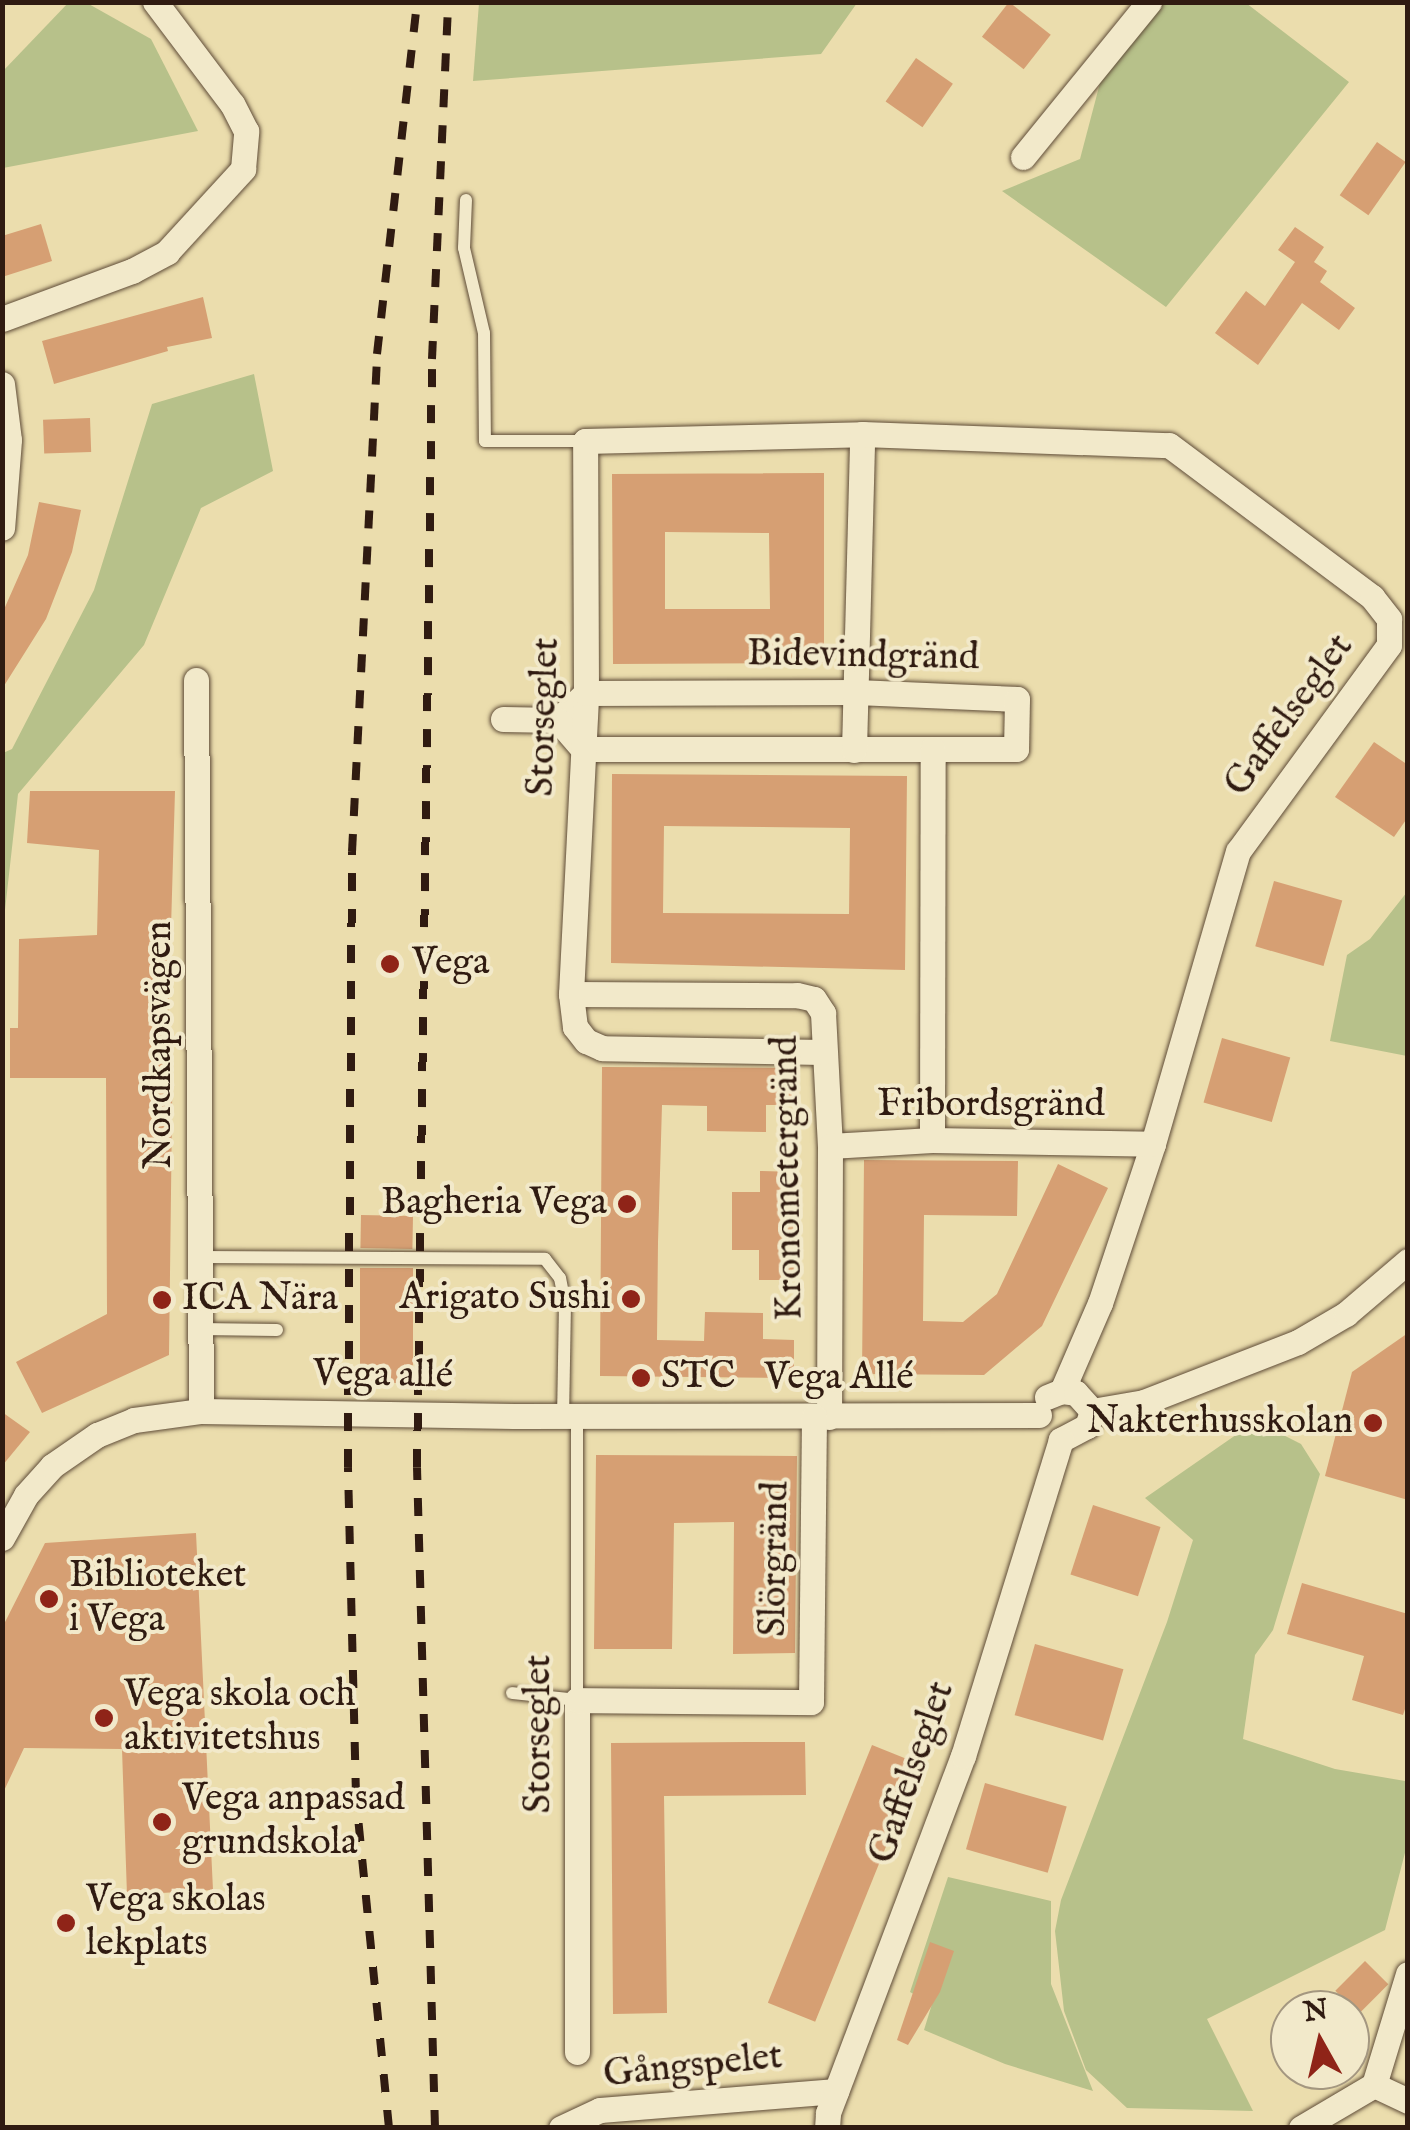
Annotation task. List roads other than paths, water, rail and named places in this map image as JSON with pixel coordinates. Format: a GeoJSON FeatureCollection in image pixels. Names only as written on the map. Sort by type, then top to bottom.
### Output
{"type":"FeatureCollection","features":[{"type":"Feature","properties":{"kind":"street"},"geometry":{"type":"LineString","coordinates":[[2,319],[132,272],[167,252],[243,170],[246,132],[232,104],[155,2]]}},
{"type":"Feature","properties":{"kind":"street"},"geometry":{"type":"LineString","coordinates":[[1023,157],[1149,2]]}},
{"type":"Feature","properties":{"kind":"street"},"geometry":{"type":"LineString","coordinates":[[2,384],[9,440],[2,528]]}},
{"type":"Feature","properties":{"kind":"street"},"geometry":{"type":"LineString","coordinates":[[854,750],[862,434]]}},
{"type":"Feature","properties":{"kind":"street","name":"Gaffelseglet"},"geometry":{"type":"LineString","coordinates":[[585,441],[862,434],[1168,445],[1372,597],[1389,620],[1389,645],[1238,851],[1153,1144],[1100,1303],[1062,1390]]}},
{"type":"Feature","properties":{"kind":"street","name":"Storseglet"},"geometry":{"type":"LineString","coordinates":[[571,994],[586,693],[585,441]]}},
{"type":"Feature","properties":{"kind":"street","name":"Nordkapsvägen"},"geometry":{"type":"LineString","coordinates":[[196,680],[201,1411]]}},
{"type":"Feature","properties":{"kind":"street","name":"Bidevindgränd"},"geometry":{"type":"LineString","coordinates":[[582,749],[1016,749],[1017,699],[856,692],[586,693]]}},
{"type":"Feature","properties":{"kind":"street"},"geometry":{"type":"LineString","coordinates":[[503,719],[558,720],[586,693]]}},
{"type":"Feature","properties":{"kind":"street"},"geometry":{"type":"LineString","coordinates":[[558,720],[582,749]]}},
{"type":"Feature","properties":{"kind":"street"},"geometry":{"type":"LineString","coordinates":[[932,1140],[933,749]]}},
{"type":"Feature","properties":{"kind":"street"},"geometry":{"type":"LineString","coordinates":[[571,994],[575,1027],[586,1041],[602,1048],[823,1052]]}},
{"type":"Feature","properties":{"kind":"street","name":"Kronometergränd"},"geometry":{"type":"LineString","coordinates":[[571,994],[798,994],[814,999],[823,1013],[830,1146],[822,1417]]}},
{"type":"Feature","properties":{"kind":"street","name":"Fribordsgränd"},"geometry":{"type":"LineString","coordinates":[[830,1146],[932,1140],[1153,1144]]}},
{"type":"Feature","properties":{"kind":"street"},"geometry":{"type":"LineString","coordinates":[[1092,1411],[1144,1402],[1298,1342],[1346,1314],[1408,1261]]}},
{"type":"Feature","properties":{"kind":"street"},"geometry":{"type":"LineString","coordinates":[[1062,1390],[1083,1397],[1092,1411],[1087,1426],[1061,1440],[1046,1434],[1038,1415],[1045,1398],[1062,1390]]}},
{"type":"Feature","properties":{"kind":"street"},"geometry":{"type":"LineString","coordinates":[[2,1538],[26,1494],[52,1466],[97,1435],[134,1420],[201,1411]]}},
{"type":"Feature","properties":{"kind":"street","name":"Vega allé"},"geometry":{"type":"LineString","coordinates":[[201,1411],[570,1416]]}},
{"type":"Feature","properties":{"kind":"street","name":"Vega Allé"},"geometry":{"type":"LineString","coordinates":[[570,1416],[1038,1415]]}},
{"type":"Feature","properties":{"kind":"street","name":"Slörgränd"},"geometry":{"type":"LineString","coordinates":[[578,1700],[811,1702],[822,1417]]}},
{"type":"Feature","properties":{"kind":"street","name":"Gaffelseglet"},"geometry":{"type":"LineString","coordinates":[[827,2128],[836,2091],[962,1756],[1061,1440]]}},
{"type":"Feature","properties":{"kind":"street","name":"Storseglet"},"geometry":{"type":"LineString","coordinates":[[577,2052],[578,1700]]}},
{"type":"Feature","properties":{"kind":"street"},"geometry":{"type":"LineString","coordinates":[[1302,2128],[1374,2084],[1408,1974]]}},
{"type":"Feature","properties":{"kind":"street"},"geometry":{"type":"LineString","coordinates":[[1374,2084],[1408,2102]]}},
{"type":"Feature","properties":{"kind":"street","name":"Gångspelet"},"geometry":{"type":"LineString","coordinates":[[561,2128],[600,2110],[836,2091]]}},
{"type":"Feature","properties":{"kind":"lane"},"geometry":{"type":"LineString","coordinates":[[466,200],[464,248],[484,334],[485,442],[585,441]]}},
{"type":"Feature","properties":{"kind":"lane","name":"Storseglet"},"geometry":{"type":"LineString","coordinates":[[197,1257],[545,1259],[560,1278],[564,1304],[578,1700]]}},
{"type":"Feature","properties":{"kind":"lane"},"geometry":{"type":"LineString","coordinates":[[199,1330],[276,1330]]}},
{"type":"Feature","properties":{"kind":"lane"},"geometry":{"type":"LineString","coordinates":[[512,1693],[578,1700]]}},
{"type":"Feature","properties":{"kind":"railway"},"geometry":{"type":"LineString","coordinates":[[389,2128],[356,1796],[348,1467],[352,852],[377,354],[417,2]]}},
{"type":"Feature","properties":{"kind":"railway"},"geometry":{"type":"LineString","coordinates":[[435,2128],[417,1467],[432,359],[448,2]]}},
{"type":"Feature","properties":{"kind":"place","name":"Vega"},"geometry":{"type":"Point","coordinates":[390,964]}},
{"type":"Feature","properties":{"kind":"place","name":"Bagheria Vega"},"geometry":{"type":"Point","coordinates":[627,1204]}},
{"type":"Feature","properties":{"kind":"place","name":"Arigato Sushi"},"geometry":{"type":"Point","coordinates":[631,1299]}},
{"type":"Feature","properties":{"kind":"place","name":"ICA Nära"},"geometry":{"type":"Point","coordinates":[162,1300]}},
{"type":"Feature","properties":{"kind":"place","name":"STC"},"geometry":{"type":"Point","coordinates":[641,1378]}},
{"type":"Feature","properties":{"kind":"place","name":"Nakterhusskolan"},"geometry":{"type":"Point","coordinates":[1373,1423]}},
{"type":"Feature","properties":{"kind":"place","name":"Biblioteket i Vega"},"geometry":{"type":"Point","coordinates":[49,1599]}},
{"type":"Feature","properties":{"kind":"place","name":"Vega skola och aktivitetshus"},"geometry":{"type":"Point","coordinates":[104,1718]}},
{"type":"Feature","properties":{"kind":"place","name":"Vega anpassad grundskola"},"geometry":{"type":"Point","coordinates":[162,1822]}},
{"type":"Feature","properties":{"kind":"place","name":"Vega skolas lekplats"},"geometry":{"type":"Point","coordinates":[66,1923]}}]}
